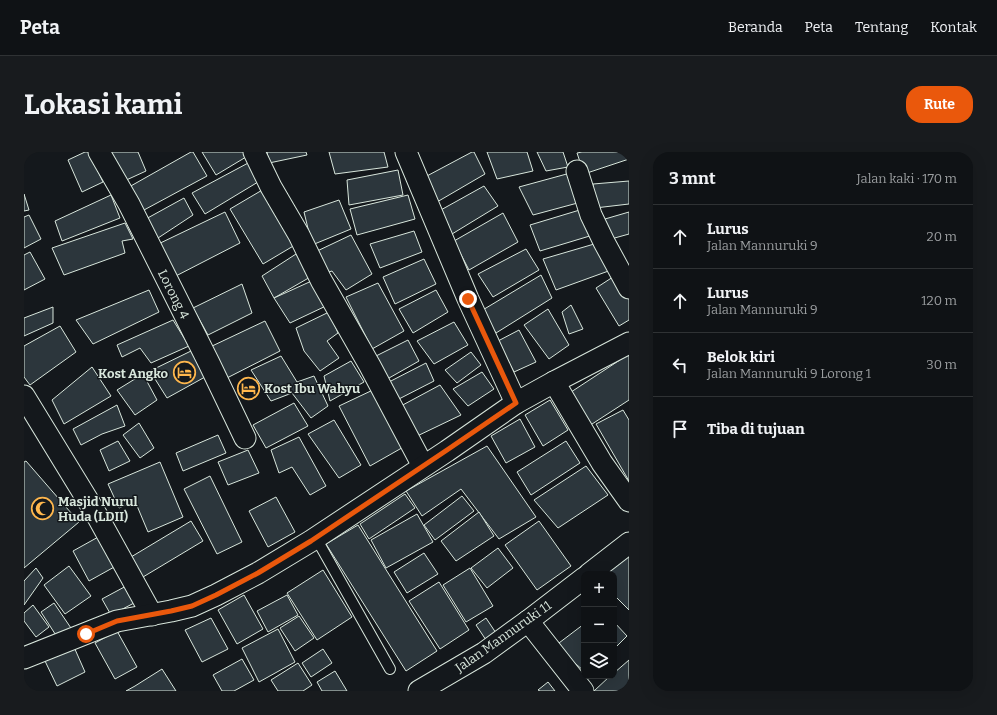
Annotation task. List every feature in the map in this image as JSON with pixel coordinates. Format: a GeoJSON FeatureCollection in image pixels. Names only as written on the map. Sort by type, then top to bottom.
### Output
{"type":"FeatureCollection","features":[{"type":"Feature","properties":{"kind":"street","name":"Lorong 4"},"geometry":{"type":"LineString","coordinates":[[99,152],[129,204],[245,438]]}},
{"type":"Feature","properties":{"kind":"street"},"geometry":{"type":"LineString","coordinates":[[254,152],[271,187],[299,235],[321,280],[370,366],[423,466]]}},
{"type":"Feature","properties":{"kind":"street"},"geometry":{"type":"LineString","coordinates":[[406,152],[468,299],[516,403]]}},
{"type":"Feature","properties":{"kind":"street"},"geometry":{"type":"LineString","coordinates":[[577,171],[591,215],[629,288]]}},
{"type":"Feature","properties":{"kind":"street"},"geometry":{"type":"LineString","coordinates":[[24,658],[117,621],[192,606],[216,595],[258,573],[316,538],[516,403],[629,344]]}},
{"type":"Feature","properties":{"kind":"street"},"geometry":{"type":"LineString","coordinates":[[554,382],[602,463],[629,501]]}},
{"type":"Feature","properties":{"kind":"street"},"geometry":{"type":"LineString","coordinates":[[24,396],[95,512],[162,613]]}},
{"type":"Feature","properties":{"kind":"street"},"geometry":{"type":"LineString","coordinates":[[593,571],[629,543]]}},
{"type":"Feature","properties":{"kind":"street","name":"Jalan Mannuruki 11"},"geometry":{"type":"LineString","coordinates":[[419,691],[484,653],[581,580]]}},
{"type":"Feature","properties":{"kind":"street"},"geometry":{"type":"LineString","coordinates":[[528,621],[584,691]]}},
{"type":"Feature","properties":{"kind":"lane"},"geometry":{"type":"LineString","coordinates":[[316,538],[390,669]]}},
{"type":"Feature","properties":{"kind":"building"},"geometry":{"type":"Polygon","coordinates":[[[85,152],[89,152],[103,182],[82,192],[68,160],[85,152]]]}},
{"type":"Feature","properties":{"kind":"building"},"geometry":{"type":"Polygon","coordinates":[[[138,152],[146,171],[122,182],[109,153],[138,152]]]}},
{"type":"Feature","properties":{"kind":"building"},"geometry":{"type":"Polygon","coordinates":[[[193,152],[207,176],[144,210],[129,187],[193,152]]]}},
{"type":"Feature","properties":{"kind":"building"},"geometry":{"type":"Polygon","coordinates":[[[202,152],[250,152],[251,154],[216,175],[202,152]]]}},
{"type":"Feature","properties":{"kind":"building"},"geometry":{"type":"Polygon","coordinates":[[[267,152],[306,152],[307,155],[269,163],[267,152]]]}},
{"type":"Feature","properties":{"kind":"building"},"geometry":{"type":"Polygon","coordinates":[[[329,152],[384,152],[388,167],[335,174],[329,152]]]}},
{"type":"Feature","properties":{"kind":"building"},"geometry":{"type":"Polygon","coordinates":[[[474,152],[485,174],[437,202],[425,177],[474,152]]]}},
{"type":"Feature","properties":{"kind":"building"},"geometry":{"type":"Polygon","coordinates":[[[487,152],[527,152],[533,171],[497,179],[487,152]]]}},
{"type":"Feature","properties":{"kind":"building"},"geometry":{"type":"Polygon","coordinates":[[[537,152],[563,152],[568,167],[546,171],[537,152]]]}},
{"type":"Feature","properties":{"kind":"building"},"geometry":{"type":"Polygon","coordinates":[[[629,152],[629,159],[584,174],[577,153],[629,152]]]}},
{"type":"Feature","properties":{"kind":"building"},"geometry":{"type":"Polygon","coordinates":[[[250,162],[258,182],[205,214],[192,193],[250,162]]]}},
{"type":"Feature","properties":{"kind":"building"},"geometry":{"type":"Polygon","coordinates":[[[398,170],[403,195],[349,205],[347,180],[398,170]]]}},
{"type":"Feature","properties":{"kind":"building"},"geometry":{"type":"Polygon","coordinates":[[[574,172],[585,201],[533,215],[519,187],[574,172]]]}},
{"type":"Feature","properties":{"kind":"building"},"geometry":{"type":"Polygon","coordinates":[[[629,181],[629,204],[595,208],[593,184],[629,181]]]}},
{"type":"Feature","properties":{"kind":"building"},"geometry":{"type":"Polygon","coordinates":[[[484,186],[498,206],[452,234],[439,211],[484,186]]]}},
{"type":"Feature","properties":{"kind":"building"},"geometry":{"type":"Polygon","coordinates":[[[264,189],[295,245],[263,264],[230,209],[264,189]]]}},
{"type":"Feature","properties":{"kind":"building"},"geometry":{"type":"Polygon","coordinates":[[[24,194],[29,210],[24,211],[24,194]]]}},
{"type":"Feature","properties":{"kind":"building"},"geometry":{"type":"Polygon","coordinates":[[[111,195],[120,218],[62,241],[55,221],[111,195]]]}},
{"type":"Feature","properties":{"kind":"building"},"geometry":{"type":"Polygon","coordinates":[[[408,195],[415,219],[357,235],[350,209],[408,195]]]}},
{"type":"Feature","properties":{"kind":"building"},"geometry":{"type":"Polygon","coordinates":[[[184,198],[193,215],[155,240],[144,220],[184,198]]]}},
{"type":"Feature","properties":{"kind":"building"},"geometry":{"type":"Polygon","coordinates":[[[339,200],[351,229],[312,245],[304,212],[339,200]]]}},
{"type":"Feature","properties":{"kind":"building"},"geometry":{"type":"Polygon","coordinates":[[[583,209],[593,235],[540,251],[530,225],[583,209]]]}},
{"type":"Feature","properties":{"kind":"building"},"geometry":{"type":"Polygon","coordinates":[[[225,212],[240,243],[170,279],[152,247],[225,212]]]}},
{"type":"Feature","properties":{"kind":"building"},"geometry":{"type":"Polygon","coordinates":[[[629,212],[629,234],[611,239],[605,219],[629,212]]]}},
{"type":"Feature","properties":{"kind":"building"},"geometry":{"type":"Polygon","coordinates":[[[503,213],[518,242],[469,270],[454,241],[503,213]]]}},
{"type":"Feature","properties":{"kind":"building"},"geometry":{"type":"Polygon","coordinates":[[[29,215],[41,239],[24,248],[24,217],[29,215]]]}},
{"type":"Feature","properties":{"kind":"building"},"geometry":{"type":"Polygon","coordinates":[[[125,223],[133,239],[122,241],[125,253],[64,275],[52,248],[125,223]]]}},
{"type":"Feature","properties":{"kind":"building"},"geometry":{"type":"Polygon","coordinates":[[[414,231],[422,252],[380,268],[370,244],[414,231]]]}},
{"type":"Feature","properties":{"kind":"building"},"geometry":{"type":"Polygon","coordinates":[[[351,235],[372,274],[346,290],[332,271],[319,275],[313,253],[351,235]]]}},
{"type":"Feature","properties":{"kind":"building"},"geometry":{"type":"Polygon","coordinates":[[[601,242],[614,269],[556,290],[543,259],[601,242]]]}},
{"type":"Feature","properties":{"kind":"building"},"geometry":{"type":"Polygon","coordinates":[[[526,249],[539,270],[493,297],[478,274],[526,249]]]}},
{"type":"Feature","properties":{"kind":"building"},"geometry":{"type":"Polygon","coordinates":[[[30,252],[45,279],[24,290],[24,255],[30,252]]]}},
{"type":"Feature","properties":{"kind":"building"},"geometry":{"type":"Polygon","coordinates":[[[296,254],[312,276],[274,298],[262,276],[296,254]]]}},
{"type":"Feature","properties":{"kind":"building"},"geometry":{"type":"Polygon","coordinates":[[[424,259],[436,284],[395,304],[383,277],[424,259]]]}},
{"type":"Feature","properties":{"kind":"building"},"geometry":{"type":"Polygon","coordinates":[[[541,275],[552,298],[496,333],[481,311],[541,275]]]}},
{"type":"Feature","properties":{"kind":"building"},"geometry":{"type":"Polygon","coordinates":[[[616,275],[629,299],[629,320],[619,326],[596,288],[616,275]]]}},
{"type":"Feature","properties":{"kind":"building"},"geometry":{"type":"Polygon","coordinates":[[[316,279],[328,305],[290,323],[274,298],[316,279]]]}},
{"type":"Feature","properties":{"kind":"building"},"geometry":{"type":"Polygon","coordinates":[[[378,283],[404,331],[372,349],[346,297],[378,283]]]}},
{"type":"Feature","properties":{"kind":"building"},"geometry":{"type":"Polygon","coordinates":[[[242,284],[252,313],[208,335],[193,308],[242,284]]]}},
{"type":"Feature","properties":{"kind":"building"},"geometry":{"type":"Polygon","coordinates":[[[149,290],[159,312],[93,344],[76,320],[149,290]]]}},
{"type":"Feature","properties":{"kind":"building"},"geometry":{"type":"Polygon","coordinates":[[[436,290],[448,312],[413,333],[399,309],[436,290]]]}},
{"type":"Feature","properties":{"kind":"building"},"geometry":{"type":"Polygon","coordinates":[[[571,305],[583,329],[569,334],[562,312],[571,305]]]}},
{"type":"Feature","properties":{"kind":"building"},"geometry":{"type":"Polygon","coordinates":[[[53,307],[53,323],[24,336],[24,318],[53,307]]]}},
{"type":"Feature","properties":{"kind":"building"},"geometry":{"type":"Polygon","coordinates":[[[548,309],[569,345],[549,359],[524,325],[548,309]]]}},
{"type":"Feature","properties":{"kind":"building"},"geometry":{"type":"Polygon","coordinates":[[[329,312],[338,333],[327,341],[339,358],[320,371],[304,351],[296,328],[329,312]]]}},
{"type":"Feature","properties":{"kind":"building"},"geometry":{"type":"Polygon","coordinates":[[[173,320],[189,346],[151,363],[140,348],[122,357],[117,345],[173,320]]]}},
{"type":"Feature","properties":{"kind":"building"},"geometry":{"type":"Polygon","coordinates":[[[265,321],[280,351],[223,380],[210,347],[265,321]]]}},
{"type":"Feature","properties":{"kind":"building"},"geometry":{"type":"Polygon","coordinates":[[[454,322],[468,345],[434,364],[417,341],[454,322]]]}},
{"type":"Feature","properties":{"kind":"building"},"geometry":{"type":"Polygon","coordinates":[[[60,326],[76,352],[30,385],[24,377],[24,346],[60,326]]]}},
{"type":"Feature","properties":{"kind":"building"},"geometry":{"type":"Polygon","coordinates":[[[519,330],[536,362],[514,372],[498,341],[519,330]]]}},
{"type":"Feature","properties":{"kind":"building"},"geometry":{"type":"Polygon","coordinates":[[[408,340],[419,361],[382,382],[370,359],[408,340]]]}},
{"type":"Feature","properties":{"kind":"building"},"geometry":{"type":"Polygon","coordinates":[[[191,351],[205,377],[167,398],[150,371],[191,351]]]}},
{"type":"Feature","properties":{"kind":"building"},"geometry":{"type":"Polygon","coordinates":[[[471,352],[481,365],[457,383],[445,370],[471,352]]]}},
{"type":"Feature","properties":{"kind":"building"},"geometry":{"type":"Polygon","coordinates":[[[629,354],[629,400],[589,426],[568,394],[629,354]]]}},
{"type":"Feature","properties":{"kind":"building"},"geometry":{"type":"Polygon","coordinates":[[[281,356],[297,382],[314,376],[328,406],[311,418],[292,393],[271,401],[251,370],[281,356]]]}},
{"type":"Feature","properties":{"kind":"building"},"geometry":{"type":"Polygon","coordinates":[[[351,361],[364,382],[330,401],[324,376],[351,361]]]}},
{"type":"Feature","properties":{"kind":"building"},"geometry":{"type":"Polygon","coordinates":[[[426,363],[434,381],[395,401],[387,383],[426,363]]]}},
{"type":"Feature","properties":{"kind":"building"},"geometry":{"type":"Polygon","coordinates":[[[92,367],[111,396],[64,424],[52,400],[92,367]]]}},
{"type":"Feature","properties":{"kind":"building"},"geometry":{"type":"Polygon","coordinates":[[[482,372],[494,389],[468,406],[453,389],[482,372]]]}},
{"type":"Feature","properties":{"kind":"building"},"geometry":{"type":"Polygon","coordinates":[[[143,374],[157,400],[135,415],[117,390],[143,374]]]}},
{"type":"Feature","properties":{"kind":"building"},"geometry":{"type":"Polygon","coordinates":[[[440,385],[461,415],[413,438],[399,407],[440,385]]]}},
{"type":"Feature","properties":{"kind":"building"},"geometry":{"type":"Polygon","coordinates":[[[375,389],[407,445],[370,466],[339,406],[375,389]]]}},
{"type":"Feature","properties":{"kind":"building"},"geometry":{"type":"Polygon","coordinates":[[[550,400],[568,430],[543,446],[525,415],[550,400]]]}},
{"type":"Feature","properties":{"kind":"building"},"geometry":{"type":"Polygon","coordinates":[[[294,403],[308,426],[266,448],[253,425],[294,403]]]}},
{"type":"Feature","properties":{"kind":"building"},"geometry":{"type":"Polygon","coordinates":[[[117,405],[125,426],[102,434],[81,445],[73,429],[117,405]]]}},
{"type":"Feature","properties":{"kind":"building"},"geometry":{"type":"Polygon","coordinates":[[[623,410],[629,420],[629,481],[596,424],[623,410]]]}},
{"type":"Feature","properties":{"kind":"building"},"geometry":{"type":"Polygon","coordinates":[[[520,419],[535,447],[506,463],[491,436],[520,419]]]}},
{"type":"Feature","properties":{"kind":"building"},"geometry":{"type":"Polygon","coordinates":[[[334,420],[361,465],[339,478],[308,434],[334,420]]]}},
{"type":"Feature","properties":{"kind":"building"},"geometry":{"type":"Polygon","coordinates":[[[139,423],[154,448],[140,458],[123,435],[139,423]]]}},
{"type":"Feature","properties":{"kind":"building"},"geometry":{"type":"Polygon","coordinates":[[[218,435],[226,453],[183,471],[176,453],[218,435]]]}},
{"type":"Feature","properties":{"kind":"building"},"geometry":{"type":"Polygon","coordinates":[[[299,437],[326,486],[310,495],[292,467],[279,473],[271,450],[299,437]]]}},
{"type":"Feature","properties":{"kind":"building"},"geometry":{"type":"Polygon","coordinates":[[[118,441],[130,461],[109,471],[100,450],[118,441]]]}},
{"type":"Feature","properties":{"kind":"building"},"geometry":{"type":"Polygon","coordinates":[[[566,441],[580,463],[531,495],[517,472],[566,441]]]}},
{"type":"Feature","properties":{"kind":"building"},"geometry":{"type":"Polygon","coordinates":[[[487,446],[536,517],[499,539],[461,489],[422,516],[406,491],[487,446]]]}},
{"type":"Feature","properties":{"kind":"building"},"geometry":{"type":"Polygon","coordinates":[[[248,450],[259,473],[228,485],[218,462],[248,450]]]}},
{"type":"Feature","properties":{"kind":"building"},"geometry":{"type":"Polygon","coordinates":[[[26,461],[79,522],[24,568],[24,462],[26,461]]]}},
{"type":"Feature","properties":{"kind":"building"},"geometry":{"type":"Polygon","coordinates":[[[160,462],[183,517],[148,532],[135,501],[119,508],[108,484],[160,462]]]}},
{"type":"Feature","properties":{"kind":"building"},"geometry":{"type":"Polygon","coordinates":[[[586,466],[608,495],[558,528],[534,500],[586,466]]]}},
{"type":"Feature","properties":{"kind":"building"},"geometry":{"type":"Polygon","coordinates":[[[210,476],[242,542],[217,554],[184,489],[210,476]]]}},
{"type":"Feature","properties":{"kind":"building"},"geometry":{"type":"Polygon","coordinates":[[[405,494],[415,508],[369,539],[360,524],[405,494]]]}},
{"type":"Feature","properties":{"kind":"building"},"geometry":{"type":"Polygon","coordinates":[[[462,496],[474,511],[435,540],[424,525],[462,496]]]}},
{"type":"Feature","properties":{"kind":"building"},"geometry":{"type":"Polygon","coordinates":[[[276,497],[295,532],[268,547],[249,511],[276,497]]]}},
{"type":"Feature","properties":{"kind":"building"},"geometry":{"type":"Polygon","coordinates":[[[479,512],[494,536],[456,561],[441,541],[479,512]]]}},
{"type":"Feature","properties":{"kind":"building"},"geometry":{"type":"Polygon","coordinates":[[[417,514],[433,542],[386,568],[371,540],[417,514]]]}},
{"type":"Feature","properties":{"kind":"building"},"geometry":{"type":"Polygon","coordinates":[[[191,521],[203,541],[138,580],[126,560],[191,521]]]}},
{"type":"Feature","properties":{"kind":"building"},"geometry":{"type":"Polygon","coordinates":[[[539,521],[571,566],[537,590],[505,545],[539,521]]]}},
{"type":"Feature","properties":{"kind":"building"},"geometry":{"type":"Polygon","coordinates":[[[358,525],[437,651],[406,671],[326,544],[358,525]]]}},
{"type":"Feature","properties":{"kind":"building"},"geometry":{"type":"Polygon","coordinates":[[[100,536],[116,566],[89,581],[73,551],[100,536]]]}},
{"type":"Feature","properties":{"kind":"building"},"geometry":{"type":"Polygon","coordinates":[[[498,548],[513,568],[487,588],[471,568],[498,548]]]}},
{"type":"Feature","properties":{"kind":"building"},"geometry":{"type":"Polygon","coordinates":[[[629,552],[629,610],[617,598],[617,571],[602,571],[629,552]]]}},
{"type":"Feature","properties":{"kind":"building"},"geometry":{"type":"Polygon","coordinates":[[[424,553],[438,574],[407,593],[394,572],[424,553]]]}},
{"type":"Feature","properties":{"kind":"building"},"geometry":{"type":"Polygon","coordinates":[[[69,566],[91,596],[65,614],[44,585],[69,566]]]}},
{"type":"Feature","properties":{"kind":"building"},"geometry":{"type":"Polygon","coordinates":[[[36,568],[43,578],[24,605],[24,581],[36,568]]]}},
{"type":"Feature","properties":{"kind":"building"},"geometry":{"type":"Polygon","coordinates":[[[470,568],[493,606],[466,622],[443,585],[470,568]]]}},
{"type":"Feature","properties":{"kind":"building"},"geometry":{"type":"Polygon","coordinates":[[[323,570],[352,617],[317,640],[287,593],[323,570]]]}},
{"type":"Feature","properties":{"kind":"building"},"geometry":{"type":"Polygon","coordinates":[[[439,582],[469,630],[440,649],[409,601],[439,582]]]}},
{"type":"Feature","properties":{"kind":"building"},"geometry":{"type":"Polygon","coordinates":[[[128,585],[136,602],[111,615],[102,599],[128,585]]]}},
{"type":"Feature","properties":{"kind":"building"},"geometry":{"type":"Polygon","coordinates":[[[244,595],[263,629],[237,644],[218,610],[244,595]]]}},
{"type":"Feature","properties":{"kind":"building"},"geometry":{"type":"Polygon","coordinates":[[[287,595],[298,615],[268,632],[257,611],[287,595]]]}},
{"type":"Feature","properties":{"kind":"building"},"geometry":{"type":"Polygon","coordinates":[[[54,603],[73,631],[59,640],[41,612],[54,603]]]}},
{"type":"Feature","properties":{"kind":"building"},"geometry":{"type":"Polygon","coordinates":[[[33,605],[49,627],[36,637],[24,621],[24,613],[33,605]]]}},
{"type":"Feature","properties":{"kind":"building"},"geometry":{"type":"Polygon","coordinates":[[[299,616],[314,638],[295,651],[280,628],[299,616]]]}},
{"type":"Feature","properties":{"kind":"building"},"geometry":{"type":"Polygon","coordinates":[[[211,618],[228,649],[202,662],[185,630],[211,618]]]}},
{"type":"Feature","properties":{"kind":"building"},"geometry":{"type":"Polygon","coordinates":[[[486,618],[498,636],[488,643],[476,625],[486,618]]]}},
{"type":"Feature","properties":{"kind":"building"},"geometry":{"type":"Polygon","coordinates":[[[617,625],[627,636],[617,646],[617,625]]]}},
{"type":"Feature","properties":{"kind":"building"},"geometry":{"type":"Polygon","coordinates":[[[581,626],[581,668],[555,646],[581,626]]]}},
{"type":"Feature","properties":{"kind":"building"},"geometry":{"type":"Polygon","coordinates":[[[278,629],[295,662],[259,682],[242,648],[278,629]]]}},
{"type":"Feature","properties":{"kind":"building"},"geometry":{"type":"Polygon","coordinates":[[[117,631],[137,667],[115,679],[95,643],[117,631]]]}},
{"type":"Feature","properties":{"kind":"building"},"geometry":{"type":"Polygon","coordinates":[[[74,647],[85,672],[57,686],[45,661],[74,647]]]}},
{"type":"Feature","properties":{"kind":"building"},"geometry":{"type":"Polygon","coordinates":[[[323,649],[332,663],[311,677],[302,663],[323,649]]]}},
{"type":"Feature","properties":{"kind":"building"},"geometry":{"type":"Polygon","coordinates":[[[242,659],[254,680],[234,691],[222,691],[213,675],[242,659]]]}},
{"type":"Feature","properties":{"kind":"building"},"geometry":{"type":"Polygon","coordinates":[[[629,660],[629,691],[594,691],[607,679],[617,679],[617,670],[629,660]]]}},
{"type":"Feature","properties":{"kind":"building"},"geometry":{"type":"Polygon","coordinates":[[[298,663],[312,685],[303,691],[278,691],[271,680],[298,663]]]}},
{"type":"Feature","properties":{"kind":"building"},"geometry":{"type":"Polygon","coordinates":[[[162,669],[176,691],[126,691],[135,686],[162,669]]]}},
{"type":"Feature","properties":{"kind":"building"},"geometry":{"type":"Polygon","coordinates":[[[335,671],[347,691],[322,691],[317,682],[335,671]]]}},
{"type":"Feature","properties":{"kind":"building"},"geometry":{"type":"Polygon","coordinates":[[[548,682],[555,691],[538,690],[548,682]]]}},
{"type":"Feature","properties":{"kind":"place","name":"Kost Angko"},"geometry":{"type":"Point","coordinates":[184,373]}},
{"type":"Feature","properties":{"kind":"place","name":"Kost Ibu Wahyu"},"geometry":{"type":"Point","coordinates":[249,388]}},
{"type":"Feature","properties":{"kind":"place","name":"Masjid Nurul Huda (LDII)"},"geometry":{"type":"Point","coordinates":[43,508]}},
{"type":"Feature","properties":{"kind":"route"},"geometry":{"type":"LineString","coordinates":[[86,634],[117,621],[192,606],[258,573],[311,541],[516,403],[468,299]]}}]}
